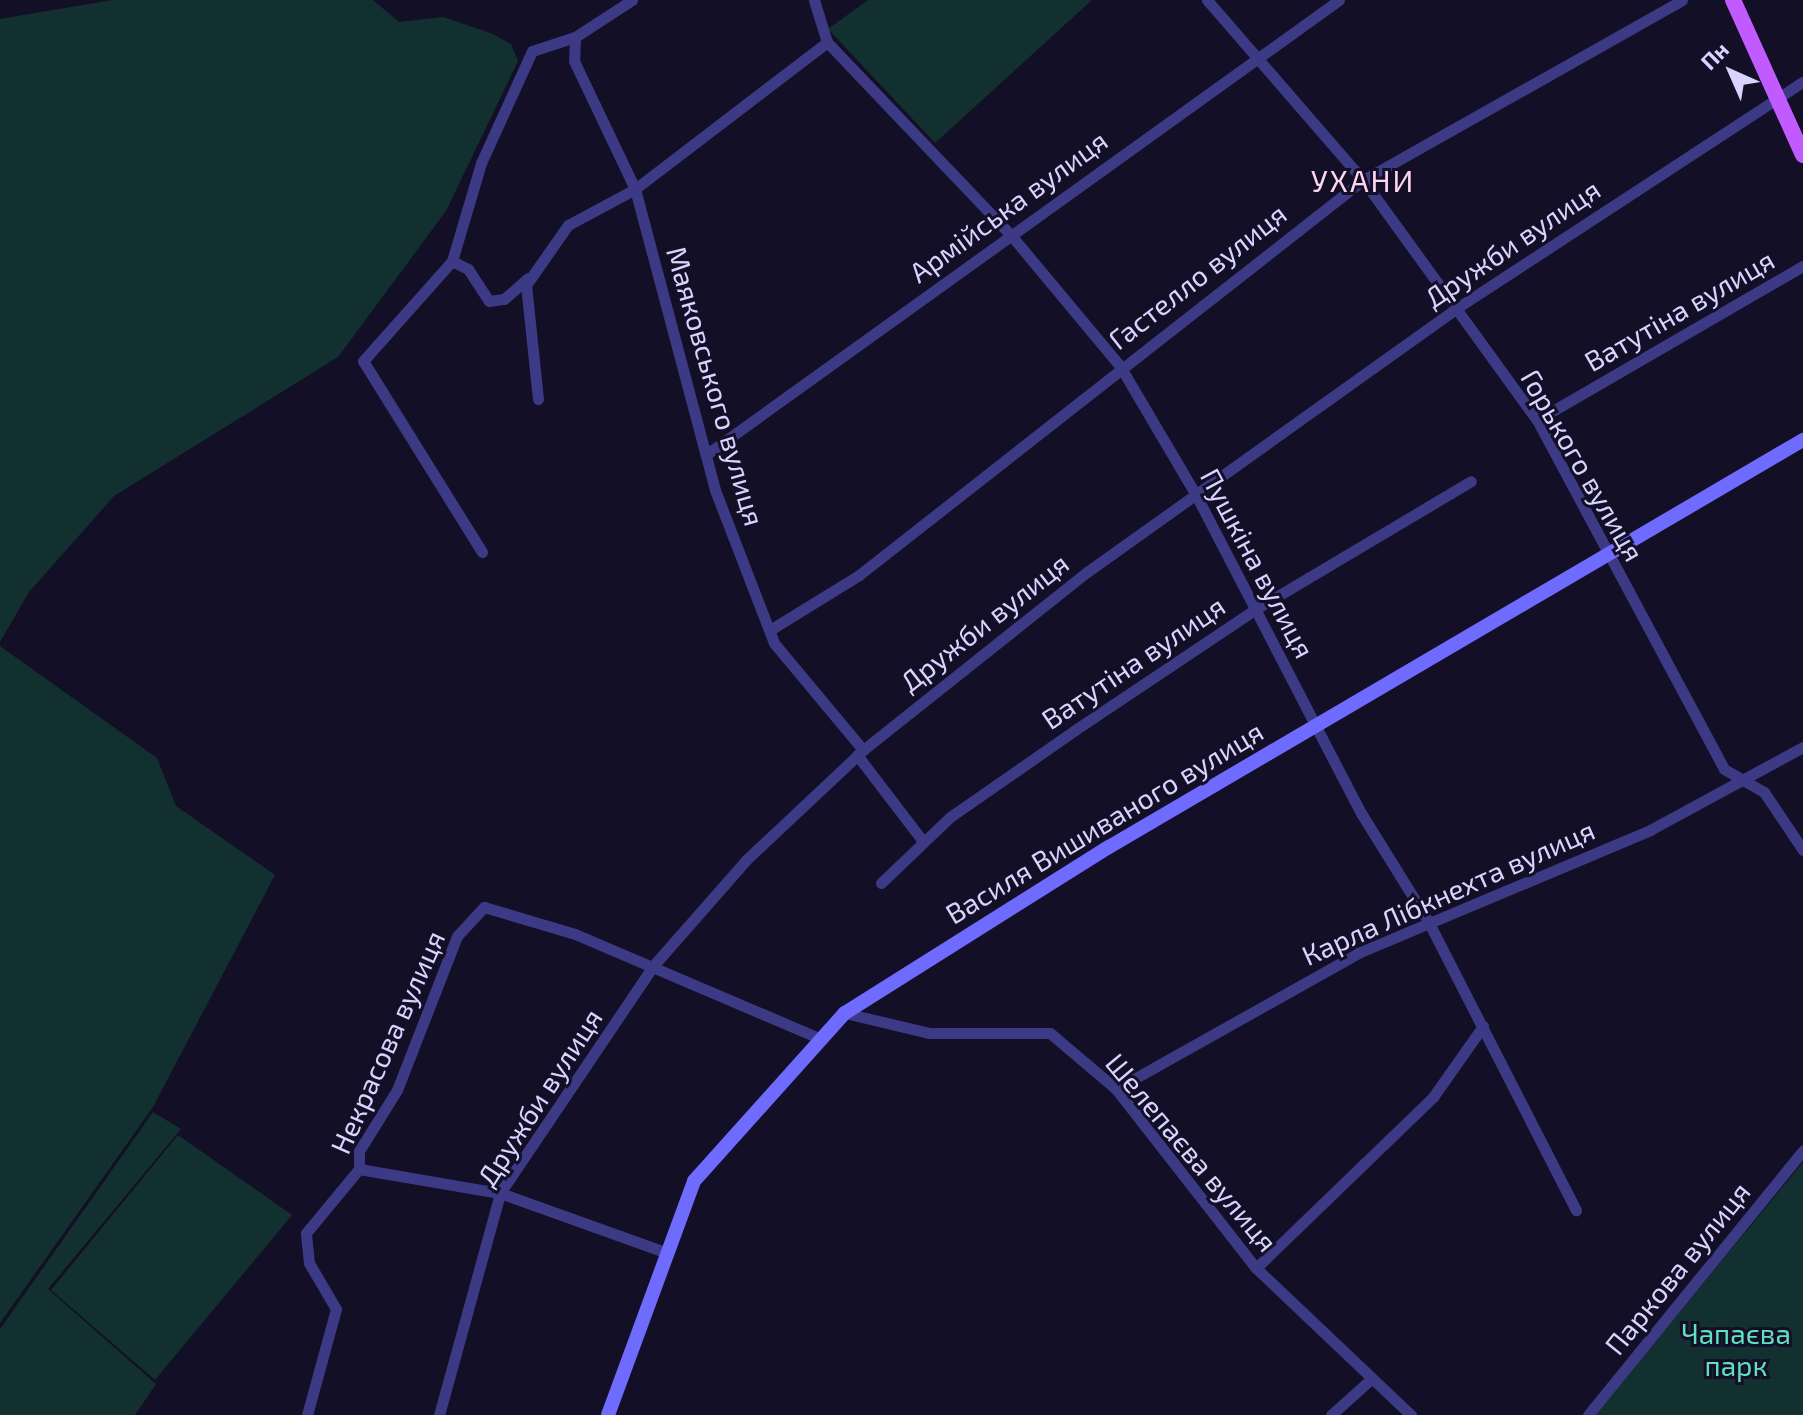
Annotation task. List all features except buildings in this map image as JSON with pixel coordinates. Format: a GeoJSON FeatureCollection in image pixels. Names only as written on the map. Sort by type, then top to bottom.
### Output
{"type":"FeatureCollection","features":[{"type":"Feature","properties":{"kind":"main road"},"geometry":{"type":"LineString","coordinates":[[1733,0],[1803,155]]}},
{"type":"Feature","properties":{"kind":"street"},"geometry":{"type":"LineString","coordinates":[[482,552],[363,361],[452,261],[481,163],[532,51],[575,37],[632,0]]}},
{"type":"Feature","properties":{"kind":"street","name":"Пушкіна вулиця"},"geometry":{"type":"LineString","coordinates":[[814,0],[827,42],[1010,234],[1120,366],[1196,495],[1254,610],[1319,726],[1361,813],[1428,921],[1576,1210]]}},
{"type":"Feature","properties":{"kind":"street","name":"Горького вулиця"},"geometry":{"type":"LineString","coordinates":[[1207,0],[1363,180],[1537,420],[1736,781]]}},
{"type":"Feature","properties":{"kind":"street","name":"Армійська вулиця"},"geometry":{"type":"LineString","coordinates":[[707,454],[1255,54],[1339,0]]}},
{"type":"Feature","properties":{"kind":"street","name":"Гастелло вулиця"},"geometry":{"type":"LineString","coordinates":[[770,630],[859,575],[1100,389],[1120,366],[1363,180],[1682,0]]}},
{"type":"Feature","properties":{"kind":"street","name":"Маяковського вулиця"},"geometry":{"type":"LineString","coordinates":[[575,37],[581,84],[635,189],[707,454],[770,630],[797,675],[860,753],[922,840]]}},
{"type":"Feature","properties":{"kind":"street"},"geometry":{"type":"LineString","coordinates":[[452,261],[468,269],[489,301],[519,289],[568,225],[635,189],[827,42]]}},
{"type":"Feature","properties":{"kind":"street","name":"Дружби вулиця"},"geometry":{"type":"LineString","coordinates":[[439,1415],[500,1193],[653,966],[746,860],[860,753],[1196,495],[1457,308],[1803,82]]}},
{"type":"Feature","properties":{"kind":"street"},"geometry":{"type":"LineString","coordinates":[[538,266],[526,285],[538,399]]}},
{"type":"Feature","properties":{"kind":"street","name":"Ватутіна вулиця"},"geometry":{"type":"LineString","coordinates":[[1537,420],[1803,266]]}},
{"type":"Feature","properties":{"kind":"street","name":"Василя Вишиваного вулиця"},"geometry":{"type":"LineString","coordinates":[[608,1415],[662,1251],[694,1181],[816,1037],[845,1013],[1608,553],[1803,440]]}},
{"type":"Feature","properties":{"kind":"street","name":"Ватутіна вулиця"},"geometry":{"type":"LineString","coordinates":[[881,883],[922,840],[1254,610],[1471,481]]}},
{"type":"Feature","properties":{"kind":"street","name":"Карла Лібкнехта вулиця"},"geometry":{"type":"LineString","coordinates":[[1116,1089],[1428,921],[1650,830],[1803,747]]}},
{"type":"Feature","properties":{"kind":"street"},"geometry":{"type":"LineString","coordinates":[[1736,781],[1764,792],[1803,850]]}},
{"type":"Feature","properties":{"kind":"street","name":"Некрасова вулиця"},"geometry":{"type":"LineString","coordinates":[[307,1415],[336,1309],[309,1263],[306,1233],[359,1169],[359,1151],[397,1090],[457,936],[484,907],[653,966]]}},
{"type":"Feature","properties":{"kind":"street"},"geometry":{"type":"LineString","coordinates":[[653,966],[816,1037]]}},
{"type":"Feature","properties":{"kind":"street","name":"Шелепаєва вулиця"},"geometry":{"type":"LineString","coordinates":[[845,1013],[929,1033],[1050,1033],[1116,1089],[1256,1268],[1370,1380],[1411,1415]]}},
{"type":"Feature","properties":{"kind":"street"},"geometry":{"type":"LineString","coordinates":[[1256,1268],[1433,1097],[1483,1026]]}},
{"type":"Feature","properties":{"kind":"street","name":"Паркова вулиця"},"geometry":{"type":"LineString","coordinates":[[1588,1415],[1803,1150]]}},
{"type":"Feature","properties":{"kind":"street"},"geometry":{"type":"LineString","coordinates":[[359,1169],[500,1193],[662,1251]]}},
{"type":"Feature","properties":{"kind":"street"},"geometry":{"type":"LineString","coordinates":[[1331,1415],[1370,1380]]}},
{"type":"Feature","properties":{"kind":"green space"},"geometry":{"type":"Polygon","coordinates":[[[112,0],[373,0],[399,22],[443,17],[493,34],[511,44],[518,61],[446,211],[338,357],[114,496],[29,592],[0,642],[0,19],[112,0]]]}},
{"type":"Feature","properties":{"kind":"green space"},"geometry":{"type":"Polygon","coordinates":[[[868,0],[1092,0],[935,143],[828,29],[868,0]]]}},
{"type":"Feature","properties":{"kind":"green space"},"geometry":{"type":"Polygon","coordinates":[[[0,646],[157,758],[176,806],[275,875],[153,1107],[0,1323],[0,646]]]}},
{"type":"Feature","properties":{"kind":"green space"},"geometry":{"type":"Polygon","coordinates":[[[153,1112],[181,1129],[48,1289],[156,1384],[135,1415],[0,1415],[0,1329],[153,1112]]]}},
{"type":"Feature","properties":{"kind":"green space"},"geometry":{"type":"Polygon","coordinates":[[[178,1135],[292,1215],[155,1380],[51,1290],[178,1135]]]}},
{"type":"Feature","properties":{"kind":"green space","name":"Чапаєва парк"},"geometry":{"type":"Polygon","coordinates":[[[1803,1162],[1803,1415],[1595,1415],[1803,1162]]]}},
{"type":"Feature","properties":{"kind":"district","name":"УХАНИ"},"geometry":{"type":"Point","coordinates":[1363,180]}}]}
